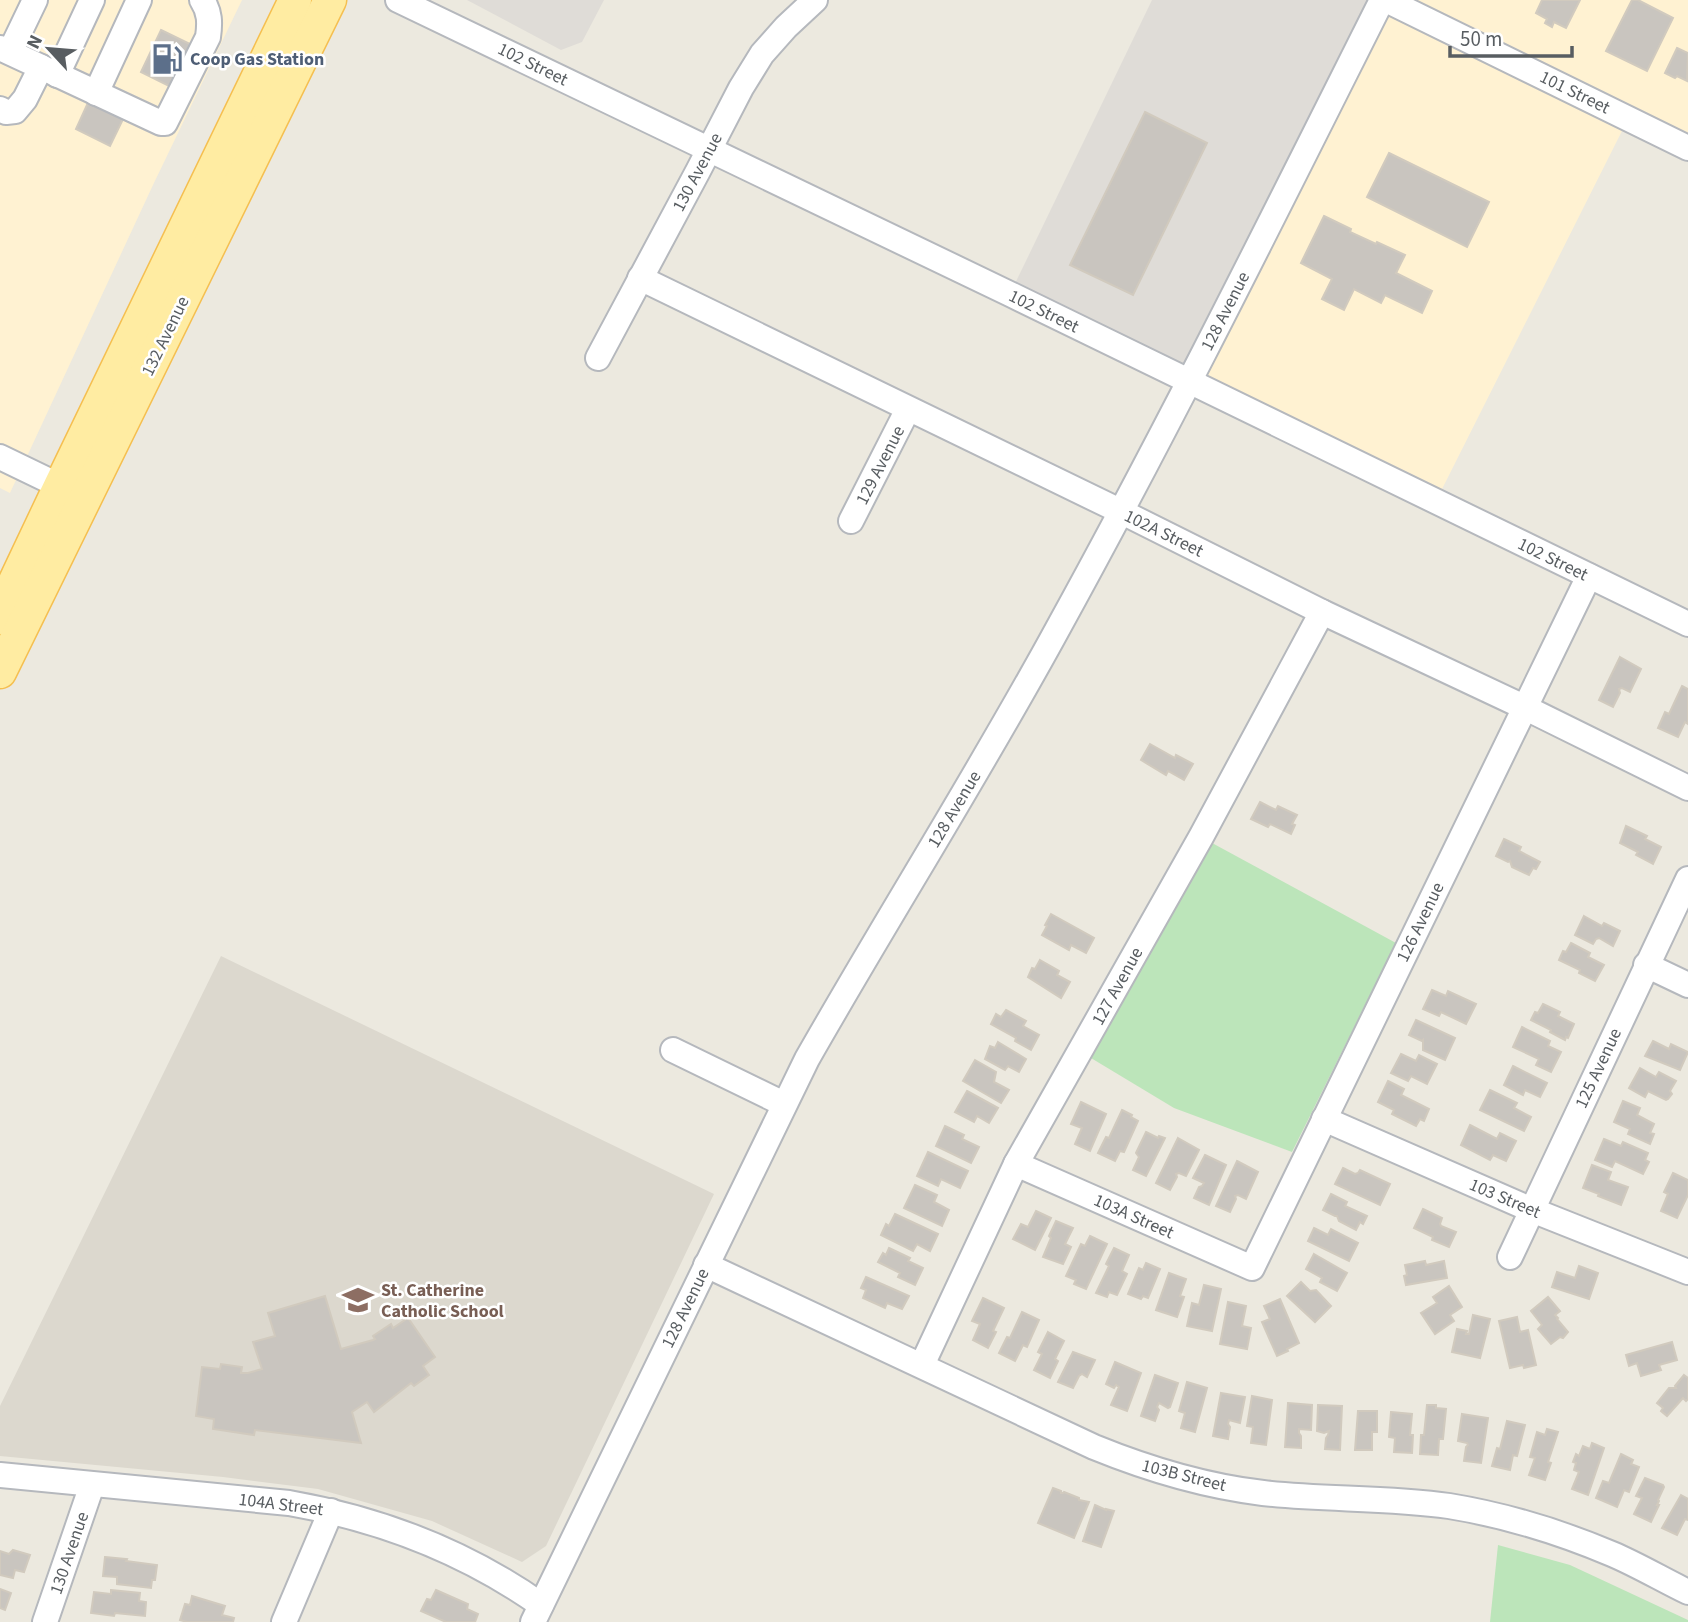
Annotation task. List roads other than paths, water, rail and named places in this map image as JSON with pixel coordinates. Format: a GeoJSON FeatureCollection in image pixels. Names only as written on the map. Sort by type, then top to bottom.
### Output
{"type":"FeatureCollection","features":[{"type":"Feature","properties":{"kind":"main road","name":"132 Avenue"},"geometry":{"type":"LineString","coordinates":[[0,618],[60,486],[295,0]]}},
{"type":"Feature","properties":{"kind":"main road","name":"132 Avenue"},"geometry":{"type":"LineString","coordinates":[[0,672],[330,0]]}},
{"type":"Feature","properties":{"kind":"street"},"geometry":{"type":"LineString","coordinates":[[36,0],[5,50],[161,123],[165,123],[208,37],[210,23],[202,0]]}},
{"type":"Feature","properties":{"kind":"street"},"geometry":{"type":"LineString","coordinates":[[0,109],[6,112],[15,111],[26,99],[49,71],[92,0]]}},
{"type":"Feature","properties":{"kind":"street"},"geometry":{"type":"LineString","coordinates":[[96,93],[139,0]]}},
{"type":"Feature","properties":{"kind":"street","name":"102 Street"},"geometry":{"type":"LineString","coordinates":[[398,0],[1688,624]]}},
{"type":"Feature","properties":{"kind":"street","name":"130 Avenue"},"geometry":{"type":"LineString","coordinates":[[598,358],[741,88],[762,54],[815,0]]}},
{"type":"Feature","properties":{"kind":"street","name":"101 Street"},"geometry":{"type":"LineString","coordinates":[[1384,0],[1688,148]]}},
{"type":"Feature","properties":{"kind":"street","name":"128 Avenue"},"geometry":{"type":"LineString","coordinates":[[537,1614],[807,1059],[1002,730],[1059,628],[1189,382],[1384,0]]}},
{"type":"Feature","properties":{"kind":"street","name":"102A Street"},"geometry":{"type":"LineString","coordinates":[[640,278],[1688,788]]}},
{"type":"Feature","properties":{"kind":"street","name":"129 Avenue"},"geometry":{"type":"LineString","coordinates":[[851,521],[908,409]]}},
{"type":"Feature","properties":{"kind":"street"},"geometry":{"type":"LineString","coordinates":[[0,457],[60,486]]}},
{"type":"Feature","properties":{"kind":"street","name":"126 Avenue"},"geometry":{"type":"LineString","coordinates":[[1252,1268],[1589,576]]}},
{"type":"Feature","properties":{"kind":"street","name":"127 Avenue"},"geometry":{"type":"LineString","coordinates":[[922,1365],[1016,1164],[1188,861],[1322,612]]}},
{"type":"Feature","properties":{"kind":"street","name":"125 Avenue"},"geometry":{"type":"LineString","coordinates":[[1510,1257],[1688,879]]}},
{"type":"Feature","properties":{"kind":"street"},"geometry":{"type":"LineString","coordinates":[[1646,965],[1688,985]]}},
{"type":"Feature","properties":{"kind":"street"},"geometry":{"type":"LineString","coordinates":[[673,1050],[784,1104]]}},
{"type":"Feature","properties":{"kind":"street","name":"103 Street"},"geometry":{"type":"LineString","coordinates":[[1324,1119],[1532,1210],[1688,1272]]}},
{"type":"Feature","properties":{"kind":"street","name":"103A Street"},"geometry":{"type":"LineString","coordinates":[[1016,1164],[1252,1268]]}},
{"type":"Feature","properties":{"kind":"street","name":"103B Street"},"geometry":{"type":"LineString","coordinates":[[706,1265],[1135,1464],[1177,1476],[1261,1493],[1393,1500],[1448,1506],[1504,1517],[1613,1554],[1688,1592]]}},
{"type":"Feature","properties":{"kind":"street","name":"104A Street"},"geometry":{"type":"LineString","coordinates":[[0,1475],[289,1503],[331,1511],[369,1521],[453,1555],[512,1585],[537,1614]]}},
{"type":"Feature","properties":{"kind":"street","name":"130 Avenue"},"geometry":{"type":"LineString","coordinates":[[45,1622],[92,1485]]}},
{"type":"Feature","properties":{"kind":"street"},"geometry":{"type":"LineString","coordinates":[[284,1622],[331,1511]]}},
{"type":"Feature","properties":{"kind":"place","name":"Coop Gas Station"},"geometry":{"type":"Point","coordinates":[167,59]}},
{"type":"Feature","properties":{"kind":"place","name":"St. Catherine Catholic School"},"geometry":{"type":"Point","coordinates":[358,1300]}}]}
